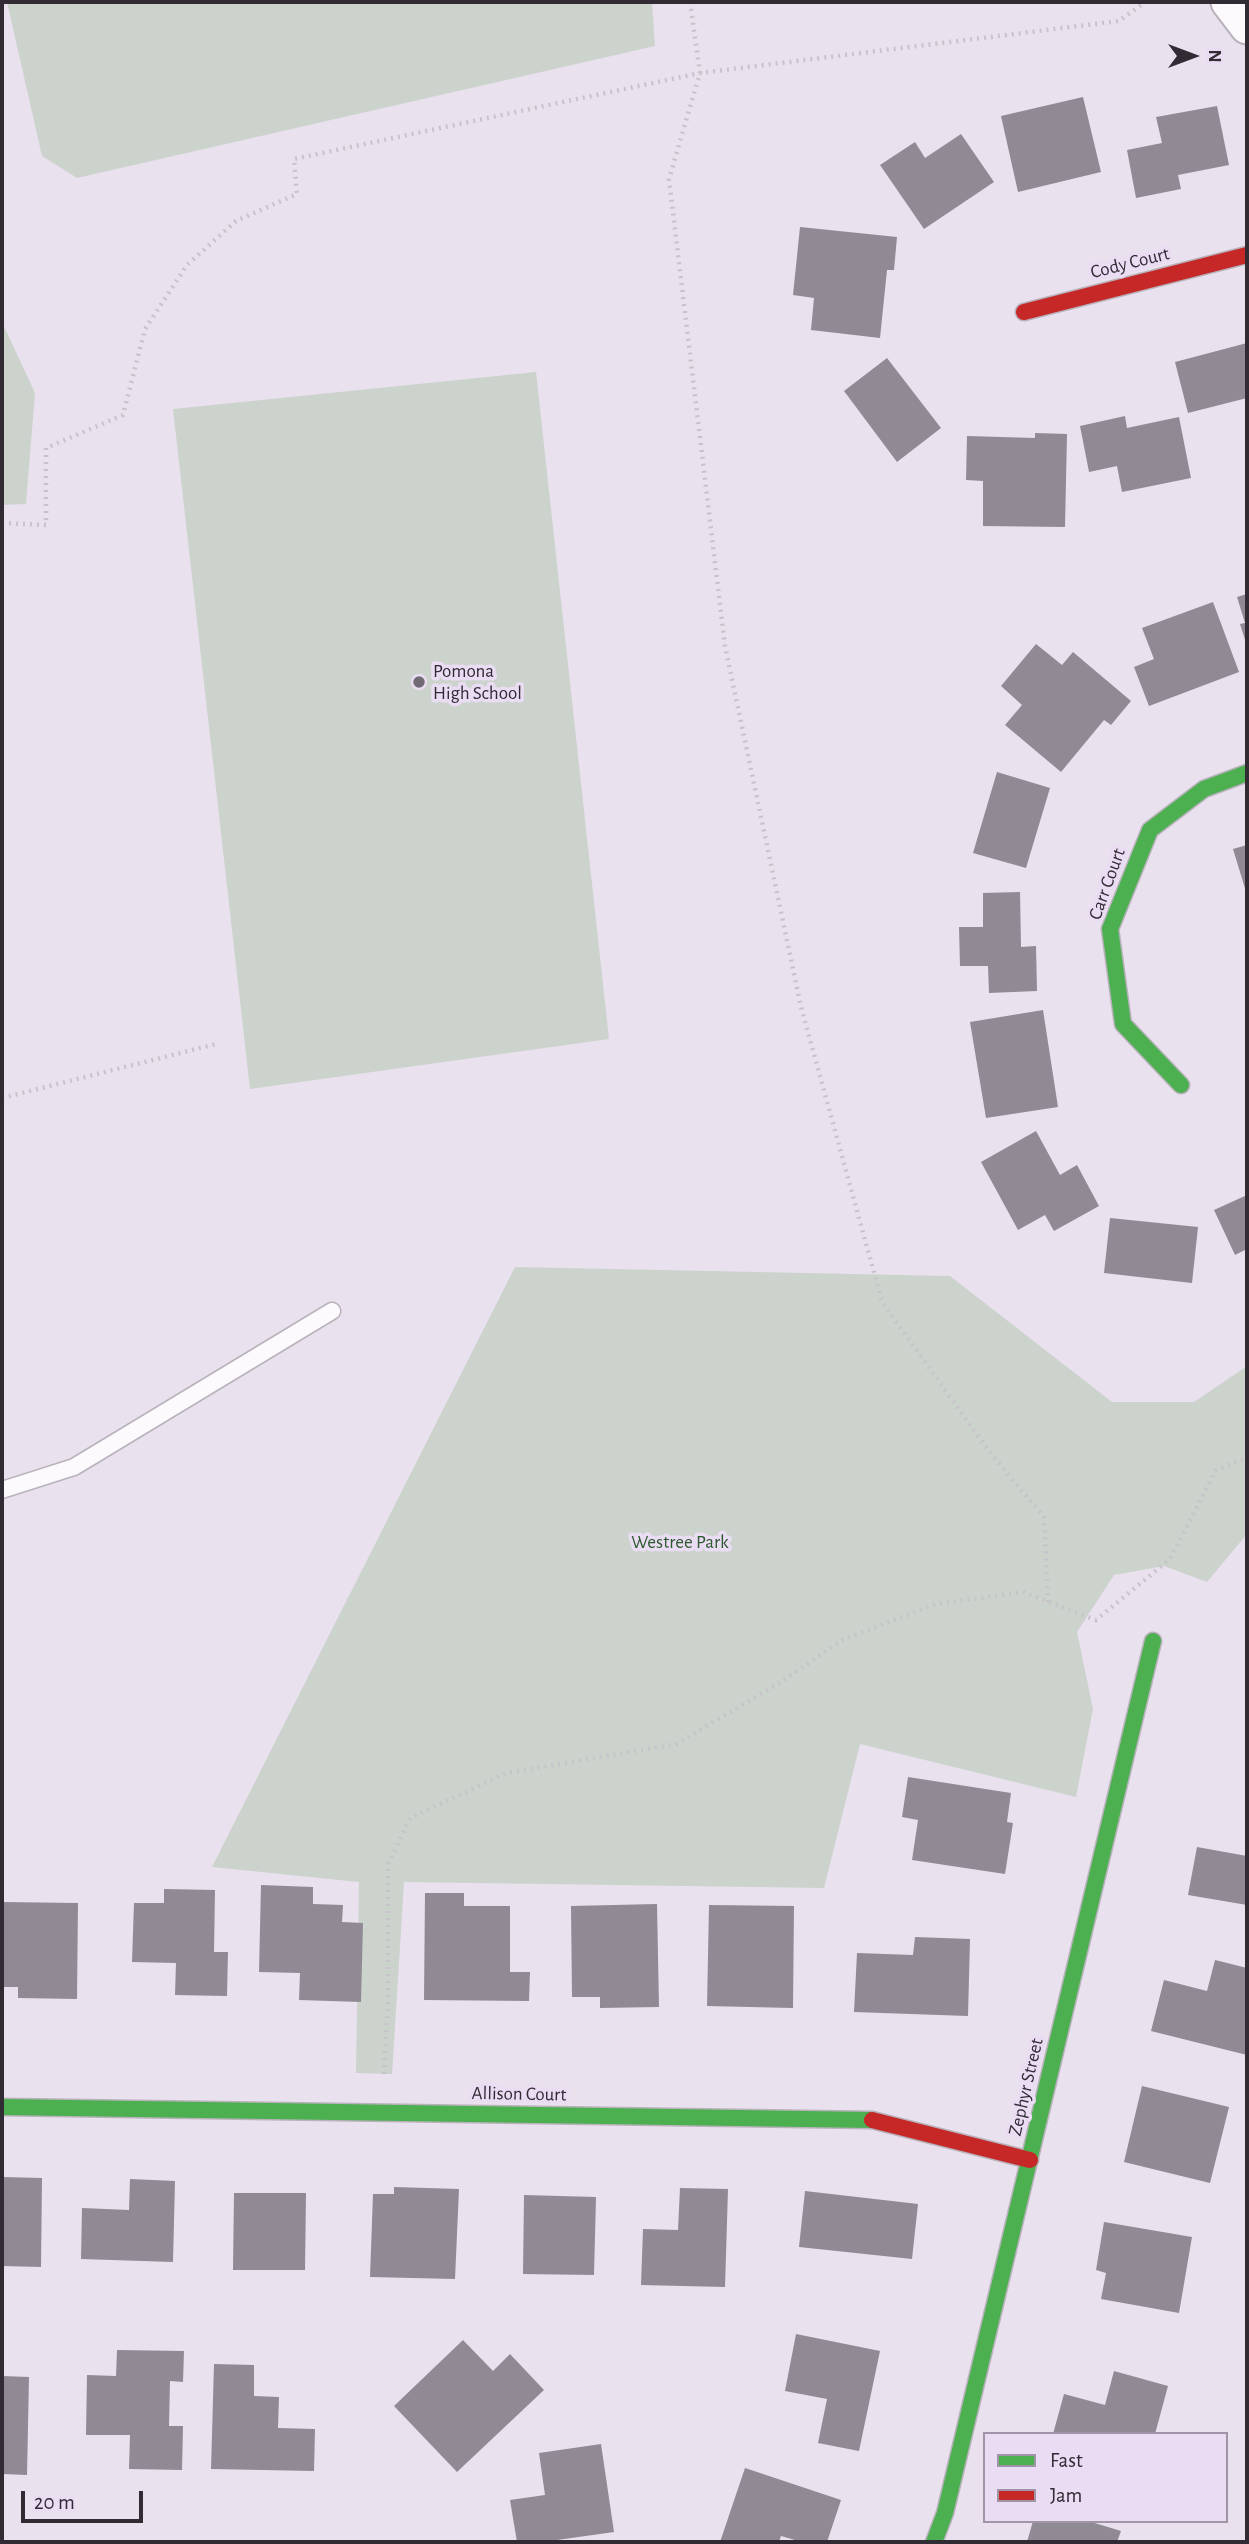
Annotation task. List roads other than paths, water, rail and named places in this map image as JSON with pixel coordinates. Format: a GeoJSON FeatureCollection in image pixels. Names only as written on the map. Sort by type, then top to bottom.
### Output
{"type":"FeatureCollection","features":[{"type":"Feature","properties":{"kind":"street"},"geometry":{"type":"LineString","coordinates":[[1228,2],[1247,27]]}},
{"type":"Feature","properties":{"kind":"street","name":"Cody Court"},"geometry":{"type":"LineString","coordinates":[[1024,312],[1247,255]]}},
{"type":"Feature","properties":{"kind":"street","name":"Carr Court"},"geometry":{"type":"LineString","coordinates":[[1181,1085],[1123,1024],[1110,929],[1150,830],[1204,789],[1247,773]]}},
{"type":"Feature","properties":{"kind":"street","name":"Zephyr Street"},"geometry":{"type":"LineString","coordinates":[[934,2542],[945,2513],[1153,1641]]}},
{"type":"Feature","properties":{"kind":"street","name":"Allison Court"},"geometry":{"type":"LineString","coordinates":[[2,2107],[867,2119],[1030,2160]]}},
{"type":"Feature","properties":{"kind":"lane"},"geometry":{"type":"LineString","coordinates":[[2,1490],[74,1466],[332,1311]]}},
{"type":"Feature","properties":{"kind":"place","name":"Pomona High School"},"geometry":{"type":"Point","coordinates":[419,682]}},
{"type":"Feature","properties":{"kind":"park label","name":"Westree Park"},"geometry":{"type":"Point","coordinates":[680,1542]}}]}
